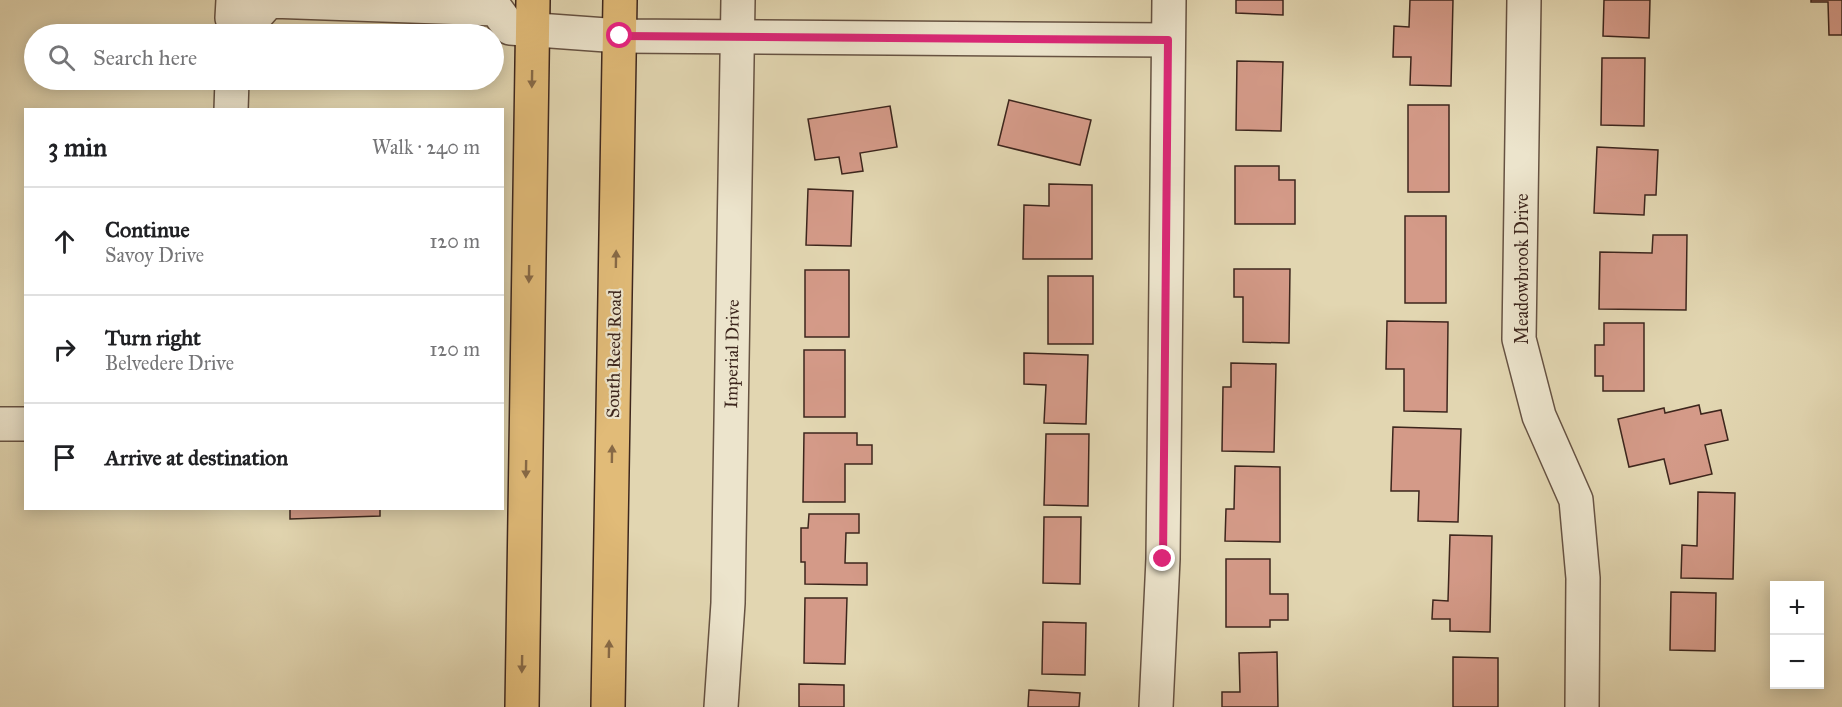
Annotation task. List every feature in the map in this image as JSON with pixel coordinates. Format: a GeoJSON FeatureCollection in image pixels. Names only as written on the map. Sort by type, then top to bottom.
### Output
{"type":"FeatureCollection","features":[{"type":"Feature","properties":{"kind":"main road","name":"South Reed Road"},"geometry":{"type":"LineString","coordinates":[[608,707],[620,0]]}},
{"type":"Feature","properties":{"kind":"main road"},"geometry":{"type":"LineString","coordinates":[[517,26],[522,707]]}},
{"type":"Feature","properties":{"kind":"street","name":"Imperial Drive"},"geometry":{"type":"LineString","coordinates":[[721,707],[728,592],[738,0]]}},
{"type":"Feature","properties":{"kind":"street"},"geometry":{"type":"LineString","coordinates":[[1156,707],[1163,559],[1169,0]]}},
{"type":"Feature","properties":{"kind":"street","name":"Meadowbrook Drive"},"geometry":{"type":"LineString","coordinates":[[1524,0],[1519,339],[1539,416],[1576,500],[1583,578],[1582,707]]}},
{"type":"Feature","properties":{"kind":"street"},"geometry":{"type":"LineString","coordinates":[[243,21],[268,1],[399,3],[496,9],[517,26],[620,36],[1168,40]]}},
{"type":"Feature","properties":{"kind":"street"},"geometry":{"type":"LineString","coordinates":[[231,108],[232,90]]}},
{"type":"Feature","properties":{"kind":"street"},"geometry":{"type":"LineString","coordinates":[[0,424],[24,424]]}},
{"type":"Feature","properties":{"kind":"building"},"geometry":{"type":"Polygon","coordinates":[[[1236,0],[1283,0],[1283,15],[1236,13],[1236,0]]]}},
{"type":"Feature","properties":{"kind":"building"},"geometry":{"type":"Polygon","coordinates":[[[1410,0],[1453,0],[1451,86],[1410,85],[1411,57],[1393,57],[1394,26],[1409,27],[1410,0]]]}},
{"type":"Feature","properties":{"kind":"building"},"geometry":{"type":"Polygon","coordinates":[[[1604,0],[1650,0],[1649,38],[1603,36],[1604,0]]]}},
{"type":"Feature","properties":{"kind":"building"},"geometry":{"type":"Polygon","coordinates":[[[1811,0],[1842,0],[1842,35],[1829,35],[1828,2],[1811,2],[1811,0]]]}},
{"type":"Feature","properties":{"kind":"building"},"geometry":{"type":"Polygon","coordinates":[[[1602,58],[1645,58],[1644,126],[1601,125],[1602,58]]]}},
{"type":"Feature","properties":{"kind":"building"},"geometry":{"type":"Polygon","coordinates":[[[1237,61],[1283,62],[1281,131],[1236,130],[1237,61]]]}},
{"type":"Feature","properties":{"kind":"building"},"geometry":{"type":"Polygon","coordinates":[[[1009,100],[1091,120],[1080,165],[998,145],[1009,100]]]}},
{"type":"Feature","properties":{"kind":"building"},"geometry":{"type":"Polygon","coordinates":[[[1408,105],[1449,105],[1449,192],[1408,192],[1408,105]]]}},
{"type":"Feature","properties":{"kind":"building"},"geometry":{"type":"Polygon","coordinates":[[[890,106],[897,147],[860,153],[863,171],[842,174],[839,157],[815,160],[808,119],[890,106]]]}},
{"type":"Feature","properties":{"kind":"building"},"geometry":{"type":"Polygon","coordinates":[[[1597,147],[1658,150],[1656,195],[1645,195],[1644,215],[1594,213],[1597,147]]]}},
{"type":"Feature","properties":{"kind":"building"},"geometry":{"type":"Polygon","coordinates":[[[1235,166],[1279,166],[1279,180],[1295,180],[1295,224],[1235,224],[1235,166]]]}},
{"type":"Feature","properties":{"kind":"building"},"geometry":{"type":"Polygon","coordinates":[[[1049,184],[1092,185],[1092,259],[1023,259],[1024,205],[1049,206],[1049,184]]]}},
{"type":"Feature","properties":{"kind":"building"},"geometry":{"type":"Polygon","coordinates":[[[808,189],[853,191],[851,246],[806,245],[808,189]]]}},
{"type":"Feature","properties":{"kind":"building"},"geometry":{"type":"Polygon","coordinates":[[[1405,216],[1446,216],[1446,303],[1405,303],[1405,216]]]}},
{"type":"Feature","properties":{"kind":"building"},"geometry":{"type":"Polygon","coordinates":[[[1653,235],[1687,235],[1686,310],[1599,309],[1600,252],[1652,253],[1653,235]]]}},
{"type":"Feature","properties":{"kind":"building"},"geometry":{"type":"Polygon","coordinates":[[[1234,269],[1290,269],[1289,343],[1243,342],[1243,297],[1234,297],[1234,269]]]}},
{"type":"Feature","properties":{"kind":"building"},"geometry":{"type":"Polygon","coordinates":[[[805,270],[849,270],[849,337],[805,337],[805,270]]]}},
{"type":"Feature","properties":{"kind":"building"},"geometry":{"type":"Polygon","coordinates":[[[1048,276],[1093,276],[1093,344],[1048,344],[1048,276]]]}},
{"type":"Feature","properties":{"kind":"building"},"geometry":{"type":"Polygon","coordinates":[[[1387,321],[1448,322],[1447,412],[1404,411],[1404,369],[1386,369],[1387,321]]]}},
{"type":"Feature","properties":{"kind":"building"},"geometry":{"type":"Polygon","coordinates":[[[1604,323],[1644,323],[1644,391],[1603,391],[1603,376],[1595,376],[1595,345],[1604,345],[1604,323]]]}},
{"type":"Feature","properties":{"kind":"building"},"geometry":{"type":"Polygon","coordinates":[[[804,350],[845,350],[845,417],[804,417],[804,350]]]}},
{"type":"Feature","properties":{"kind":"building"},"geometry":{"type":"Polygon","coordinates":[[[1024,353],[1088,355],[1086,424],[1044,423],[1046,385],[1024,384],[1024,353]]]}},
{"type":"Feature","properties":{"kind":"building"},"geometry":{"type":"Polygon","coordinates":[[[1231,363],[1276,364],[1274,452],[1222,451],[1223,387],[1231,387],[1231,363]]]}},
{"type":"Feature","properties":{"kind":"building"},"geometry":{"type":"Polygon","coordinates":[[[1699,405],[1701,414],[1721,410],[1728,440],[1705,445],[1712,474],[1670,484],[1664,459],[1629,467],[1618,419],[1664,408],[1665,413],[1699,405]]]}},
{"type":"Feature","properties":{"kind":"building"},"geometry":{"type":"Polygon","coordinates":[[[1393,427],[1461,429],[1458,522],[1418,521],[1419,491],[1391,491],[1393,427]]]}},
{"type":"Feature","properties":{"kind":"building"},"geometry":{"type":"Polygon","coordinates":[[[804,433],[857,433],[857,445],[872,445],[872,464],[845,464],[845,502],[803,502],[804,433]]]}},
{"type":"Feature","properties":{"kind":"building"},"geometry":{"type":"Polygon","coordinates":[[[1046,434],[1089,434],[1088,506],[1044,505],[1046,434]]]}},
{"type":"Feature","properties":{"kind":"building"},"geometry":{"type":"Polygon","coordinates":[[[1235,466],[1280,467],[1280,542],[1225,541],[1226,509],[1234,509],[1235,466]]]}},
{"type":"Feature","properties":{"kind":"building"},"geometry":{"type":"Polygon","coordinates":[[[1698,492],[1735,493],[1733,579],[1681,578],[1682,545],[1697,546],[1698,492]]]}},
{"type":"Feature","properties":{"kind":"building"},"geometry":{"type":"Polygon","coordinates":[[[290,510],[380,510],[380,516],[290,519],[290,510]]]}},
{"type":"Feature","properties":{"kind":"building"},"geometry":{"type":"Polygon","coordinates":[[[809,514],[859,514],[859,533],[846,533],[845,563],[867,563],[867,585],[805,584],[805,562],[801,562],[801,528],[808,528],[809,514]]]}},
{"type":"Feature","properties":{"kind":"building"},"geometry":{"type":"Polygon","coordinates":[[[1044,517],[1081,517],[1080,584],[1043,583],[1044,517]]]}},
{"type":"Feature","properties":{"kind":"building"},"geometry":{"type":"Polygon","coordinates":[[[1450,535],[1492,536],[1490,632],[1450,631],[1450,619],[1432,619],[1433,600],[1448,601],[1450,535]]]}},
{"type":"Feature","properties":{"kind":"building"},"geometry":{"type":"Polygon","coordinates":[[[1226,559],[1270,559],[1270,594],[1288,594],[1288,620],[1270,620],[1270,627],[1226,627],[1226,559]]]}},
{"type":"Feature","properties":{"kind":"building"},"geometry":{"type":"Polygon","coordinates":[[[1671,592],[1716,593],[1715,651],[1670,650],[1671,592]]]}},
{"type":"Feature","properties":{"kind":"building"},"geometry":{"type":"Polygon","coordinates":[[[805,598],[847,598],[845,664],[804,663],[805,598]]]}},
{"type":"Feature","properties":{"kind":"building"},"geometry":{"type":"Polygon","coordinates":[[[1043,622],[1086,623],[1085,675],[1042,674],[1043,622]]]}},
{"type":"Feature","properties":{"kind":"building"},"geometry":{"type":"Polygon","coordinates":[[[1277,652],[1278,707],[1222,707],[1222,692],[1240,692],[1239,653],[1277,652]]]}},
{"type":"Feature","properties":{"kind":"building"},"geometry":{"type":"Polygon","coordinates":[[[1453,657],[1498,658],[1498,707],[1453,707],[1453,657]]]}},
{"type":"Feature","properties":{"kind":"building"},"geometry":{"type":"Polygon","coordinates":[[[799,684],[844,685],[844,707],[799,707],[799,684]]]}},
{"type":"Feature","properties":{"kind":"building"},"geometry":{"type":"Polygon","coordinates":[[[1029,690],[1080,693],[1079,707],[1028,707],[1029,690]]]}},
{"type":"Feature","properties":{"kind":"route"},"geometry":{"type":"LineString","coordinates":[[620,36],[1168,40],[1163,559]]}}]}
